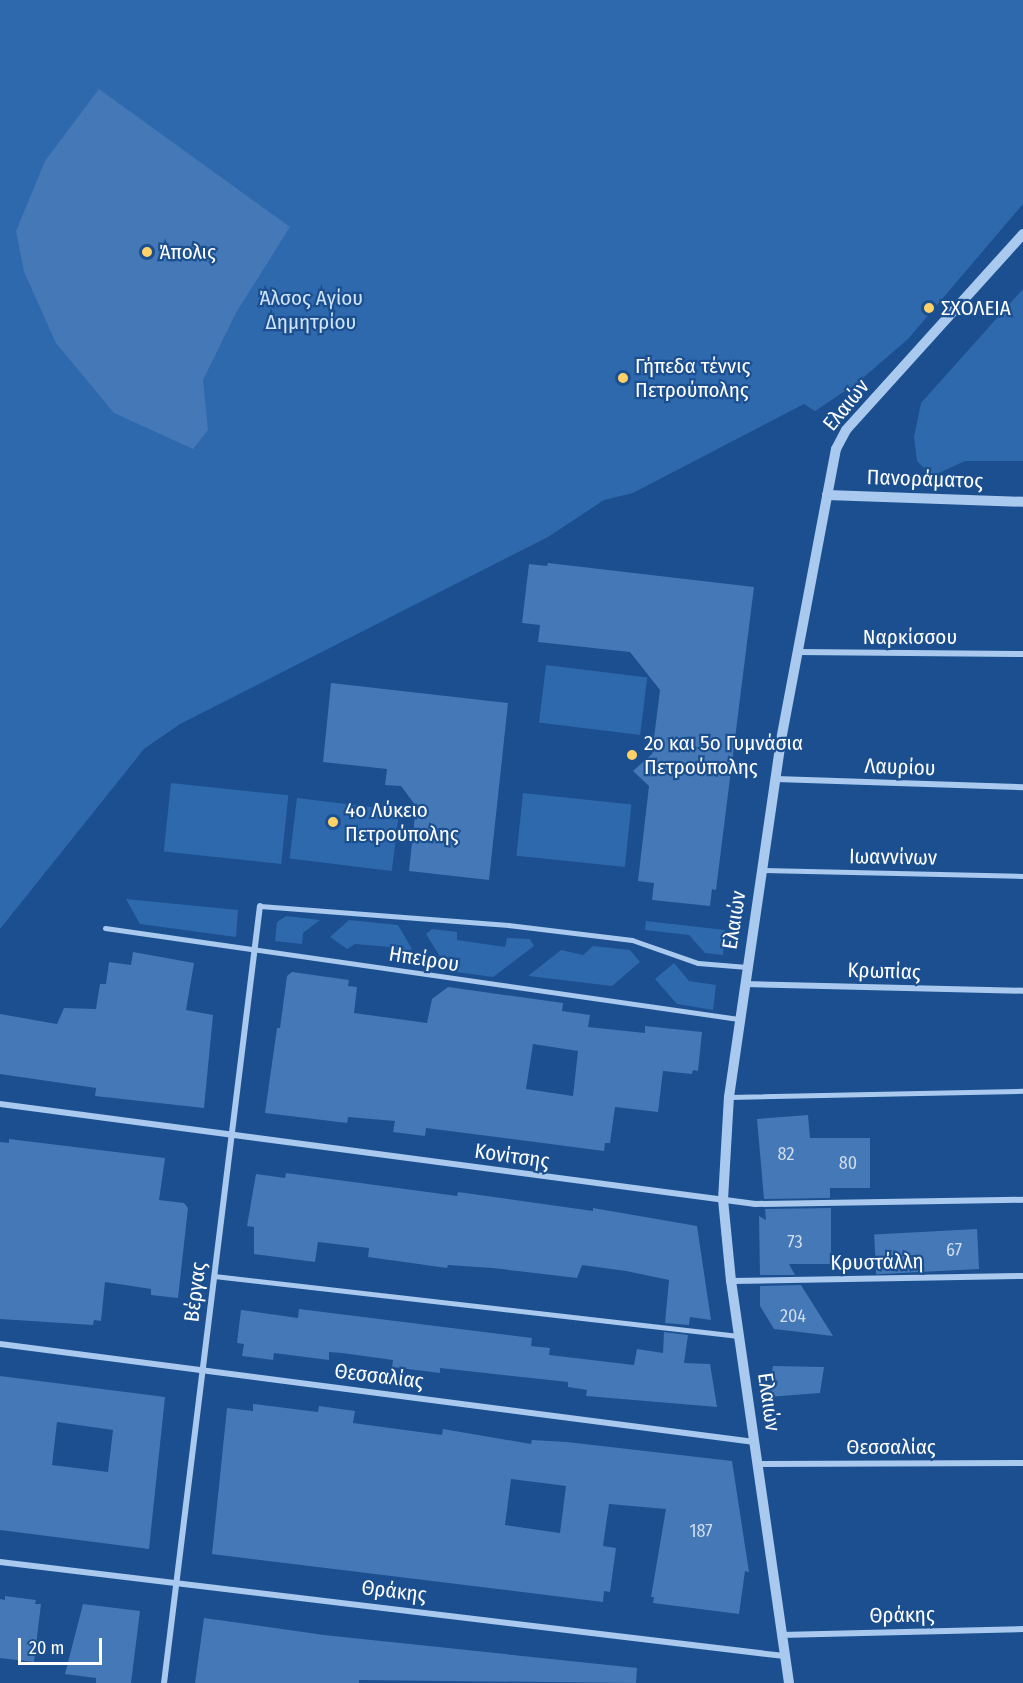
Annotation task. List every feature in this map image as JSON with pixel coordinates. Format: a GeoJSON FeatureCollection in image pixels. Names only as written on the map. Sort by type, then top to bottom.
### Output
{"type":"FeatureCollection","features":[{"type":"Feature","properties":{"kind":"street","name":"Ελαιών"},"geometry":{"type":"LineString","coordinates":[[789,1683],[731,1281],[723,1200],[729,1097],[761,870],[797,652],[836,449],[846,430],[1023,234]]}},
{"type":"Feature","properties":{"kind":"street","name":"Πανοράματος"},"geometry":{"type":"LineString","coordinates":[[826,495],[1023,502]]}},
{"type":"Feature","properties":{"kind":"street","name":"Ναρκίσσου"},"geometry":{"type":"LineString","coordinates":[[797,652],[1023,654]]}},
{"type":"Feature","properties":{"kind":"street","name":"Λαυρίου"},"geometry":{"type":"LineString","coordinates":[[776,779],[1023,787]]}},
{"type":"Feature","properties":{"kind":"street","name":"Ιωαννίνων"},"geometry":{"type":"LineString","coordinates":[[761,870],[1023,876]]}},
{"type":"Feature","properties":{"kind":"street","name":"Ηπείρου"},"geometry":{"type":"LineString","coordinates":[[260,906],[508,925],[632,940],[698,963],[747,967]]}},
{"type":"Feature","properties":{"kind":"street","name":"Βέργας"},"geometry":{"type":"LineString","coordinates":[[164,1683],[260,906]]}},
{"type":"Feature","properties":{"kind":"street","name":"Ηπείρου"},"geometry":{"type":"LineString","coordinates":[[105,928],[254,948],[507,988],[739,1019]]}},
{"type":"Feature","properties":{"kind":"street","name":"Κρωπίας"},"geometry":{"type":"LineString","coordinates":[[744,984],[1023,991]]}},
{"type":"Feature","properties":{"kind":"street"},"geometry":{"type":"LineString","coordinates":[[729,1097],[1023,1091]]}},
{"type":"Feature","properties":{"kind":"street","name":"Κονίτσης"},"geometry":{"type":"LineString","coordinates":[[0,1104],[755,1204],[1023,1200]]}},
{"type":"Feature","properties":{"kind":"street"},"geometry":{"type":"LineString","coordinates":[[214,1276],[739,1336]]}},
{"type":"Feature","properties":{"kind":"street","name":"Κρυστάλλη"},"geometry":{"type":"LineString","coordinates":[[731,1281],[1023,1276]]}},
{"type":"Feature","properties":{"kind":"street","name":"Θεσσαλίας"},"geometry":{"type":"LineString","coordinates":[[0,1344],[754,1442]]}},
{"type":"Feature","properties":{"kind":"street","name":"Θεσσαλίας"},"geometry":{"type":"LineString","coordinates":[[759,1464],[1023,1463]]}},
{"type":"Feature","properties":{"kind":"street","name":"Θράκης"},"geometry":{"type":"LineString","coordinates":[[0,1562],[176,1581],[784,1656]]}},
{"type":"Feature","properties":{"kind":"street","name":"Θράκης"},"geometry":{"type":"LineString","coordinates":[[781,1635],[1023,1629]]}},
{"type":"Feature","properties":{"kind":"green space","name":"Άλσος Αγίου Δημητρίου"},"geometry":{"type":"Polygon","coordinates":[[[0,0],[1023,0],[1023,204],[908,339],[857,383],[815,411],[804,404],[633,493],[604,500],[548,537],[180,724],[144,749],[0,929],[0,0]]]}},
{"type":"Feature","properties":{"kind":"green space"},"geometry":{"type":"Polygon","coordinates":[[[1023,289],[1023,461],[965,461],[932,476],[917,461],[914,437],[921,403],[1023,289]]]}},
{"type":"Feature","properties":{"kind":"green space"},"geometry":{"type":"Polygon","coordinates":[[[546,665],[647,677],[640,735],[539,723],[546,665]]]}},
{"type":"Feature","properties":{"kind":"green space"},"geometry":{"type":"Polygon","coordinates":[[[171,783],[288,795],[281,864],[164,852],[171,783]]]}},
{"type":"Feature","properties":{"kind":"green space"},"geometry":{"type":"Polygon","coordinates":[[[523,793],[631,804],[625,867],[516,856],[523,793]]]}},
{"type":"Feature","properties":{"kind":"green space"},"geometry":{"type":"Polygon","coordinates":[[[297,798],[399,811],[392,871],[290,859],[297,798]]]}},
{"type":"Feature","properties":{"kind":"green space"},"geometry":{"type":"Polygon","coordinates":[[[126,899],[238,910],[236,937],[140,924],[126,899]]]}},
{"type":"Feature","properties":{"kind":"green space"},"geometry":{"type":"Polygon","coordinates":[[[286,916],[320,920],[303,933],[302,944],[275,941],[277,922],[286,916]]]}},
{"type":"Feature","properties":{"kind":"green space"},"geometry":{"type":"Polygon","coordinates":[[[349,920],[398,925],[412,949],[395,957],[389,947],[355,944],[347,949],[330,937],[349,920]]]}},
{"type":"Feature","properties":{"kind":"green space"},"geometry":{"type":"Polygon","coordinates":[[[646,921],[725,930],[723,955],[705,953],[689,935],[645,930],[646,921]]]}},
{"type":"Feature","properties":{"kind":"green space"},"geometry":{"type":"Polygon","coordinates":[[[432,929],[457,932],[457,940],[505,947],[507,938],[530,939],[534,946],[493,977],[449,971],[426,934],[432,929]]]}},
{"type":"Feature","properties":{"kind":"green space"},"geometry":{"type":"Polygon","coordinates":[[[593,946],[630,950],[640,962],[612,986],[528,976],[561,950],[583,955],[593,946]]]}},
{"type":"Feature","properties":{"kind":"green space"},"geometry":{"type":"Polygon","coordinates":[[[674,963],[689,981],[716,985],[713,1010],[677,1004],[655,979],[674,963]]]}},
{"type":"Feature","properties":{"kind":"building","name":"Άπολις"},"geometry":{"type":"Polygon","coordinates":[[[99,89],[290,227],[237,311],[203,380],[208,430],[193,449],[114,413],[56,343],[24,272],[16,231],[45,161],[99,89]]]}},
{"type":"Feature","properties":{"kind":"building"},"geometry":{"type":"Polygon","coordinates":[[[548,563],[754,587],[716,890],[712,889],[710,906],[652,900],[654,883],[638,881],[649,786],[633,771],[652,754],[660,690],[630,652],[538,642],[540,625],[522,623],[529,564],[547,566],[548,563]]]}},
{"type":"Feature","properties":{"kind":"building"},"geometry":{"type":"Polygon","coordinates":[[[331,683],[508,703],[489,880],[409,871],[416,806],[401,786],[385,785],[387,769],[323,762],[331,683]]]}},
{"type":"Feature","properties":{"kind":"building"},"geometry":{"type":"Polygon","coordinates":[[[133,952],[194,963],[186,1010],[213,1015],[204,1108],[95,1096],[96,1088],[0,1074],[0,1014],[57,1024],[64,1008],[96,1009],[100,984],[106,984],[109,962],[131,965],[133,952]]]}},
{"type":"Feature","properties":{"kind":"building"},"geometry":{"type":"Polygon","coordinates":[[[292,972],[349,980],[348,986],[357,987],[354,1013],[427,1023],[432,999],[448,987],[563,1003],[562,1011],[590,1015],[588,1027],[645,1033],[645,1026],[702,1032],[698,1071],[693,1070],[692,1074],[663,1071],[658,1112],[615,1107],[610,1143],[605,1143],[604,1151],[426,1128],[425,1136],[393,1132],[395,1121],[348,1117],[347,1123],[265,1113],[287,976],[292,972]],[[533,1044],[526,1089],[573,1096],[578,1051],[533,1044]]]}},
{"type":"Feature","properties":{"kind":"building"},"geometry":{"type":"Polygon","coordinates":[[[808,1115],[810,1138],[870,1138],[870,1188],[830,1188],[830,1198],[764,1199],[757,1119],[808,1115]]]}},
{"type":"Feature","properties":{"kind":"building"},"geometry":{"type":"Polygon","coordinates":[[[9,1139],[165,1158],[159,1200],[184,1203],[188,1208],[178,1298],[151,1295],[151,1289],[105,1282],[101,1321],[94,1320],[93,1325],[0,1319],[0,1142],[9,1143],[9,1139]]]}},
{"type":"Feature","properties":{"kind":"building"},"geometry":{"type":"Polygon","coordinates":[[[286,1173],[457,1196],[458,1192],[593,1211],[593,1208],[697,1226],[711,1320],[690,1317],[689,1325],[665,1323],[669,1280],[626,1271],[582,1265],[577,1278],[492,1268],[448,1265],[447,1268],[368,1257],[369,1248],[318,1242],[315,1262],[254,1254],[254,1227],[247,1226],[256,1174],[285,1178],[286,1173]]]}},
{"type":"Feature","properties":{"kind":"building"},"geometry":{"type":"Polygon","coordinates":[[[831,1208],[831,1264],[789,1264],[795,1275],[760,1275],[759,1216],[766,1220],[765,1209],[831,1208]]]}},
{"type":"Feature","properties":{"kind":"building"},"geometry":{"type":"Polygon","coordinates":[[[977,1229],[979,1269],[876,1274],[874,1234],[977,1229]]]}},
{"type":"Feature","properties":{"kind":"building"},"geometry":{"type":"Polygon","coordinates":[[[801,1285],[833,1336],[774,1329],[760,1306],[760,1286],[801,1285]]]}},
{"type":"Feature","properties":{"kind":"building"},"geometry":{"type":"Polygon","coordinates":[[[299,1309],[532,1338],[531,1346],[550,1348],[549,1355],[634,1365],[637,1349],[663,1353],[664,1332],[688,1335],[684,1363],[710,1364],[717,1407],[586,1396],[587,1390],[568,1387],[568,1382],[440,1368],[440,1373],[392,1367],[393,1360],[342,1353],[329,1352],[329,1360],[274,1353],[273,1360],[242,1356],[244,1344],[237,1343],[241,1310],[298,1318],[299,1309]]]}},
{"type":"Feature","properties":{"kind":"building"},"geometry":{"type":"Polygon","coordinates":[[[773,1366],[824,1367],[820,1393],[768,1397],[773,1366]]]}},
{"type":"Feature","properties":{"kind":"building"},"geometry":{"type":"Polygon","coordinates":[[[0,1376],[165,1397],[149,1549],[0,1530],[0,1376]],[[57,1422],[52,1465],[108,1472],[113,1430],[57,1422]]]}},
{"type":"Feature","properties":{"kind":"building"},"geometry":{"type":"Polygon","coordinates":[[[253,1404],[318,1412],[319,1406],[355,1411],[353,1423],[442,1435],[443,1429],[531,1444],[532,1440],[567,1442],[732,1461],[749,1572],[745,1571],[739,1614],[653,1603],[654,1597],[651,1597],[666,1509],[609,1504],[603,1546],[616,1548],[610,1592],[604,1591],[603,1602],[212,1554],[227,1408],[253,1411],[253,1404]],[[511,1479],[505,1525],[560,1533],[566,1486],[511,1479]]]}},
{"type":"Feature","properties":{"kind":"building"},"geometry":{"type":"Polygon","coordinates":[[[5,1596],[36,1600],[35,1604],[41,1604],[34,1662],[0,1658],[0,1599],[5,1600],[5,1596]]]}},
{"type":"Feature","properties":{"kind":"building"},"geometry":{"type":"Polygon","coordinates":[[[83,1604],[140,1611],[131,1683],[96,1683],[96,1678],[65,1674],[83,1604]]]}},
{"type":"Feature","properties":{"kind":"building"},"geometry":{"type":"Polygon","coordinates":[[[204,1618],[324,1635],[637,1668],[636,1683],[359,1680],[359,1683],[195,1683],[204,1618]]]}},
{"type":"Feature","properties":{"kind":"place","name":"Άπολις"},"geometry":{"type":"Point","coordinates":[147,252]}},
{"type":"Feature","properties":{"kind":"place","name":"ΣΧΟΛΕΙΑ"},"geometry":{"type":"Point","coordinates":[929,308]}},
{"type":"Feature","properties":{"kind":"place","name":"Γήπεδα τέννις Πετρούπολης"},"geometry":{"type":"Point","coordinates":[623,378]}},
{"type":"Feature","properties":{"kind":"place","name":"2ο και 5ο Γυμνάσια Πετρούπολης"},"geometry":{"type":"Point","coordinates":[632,755]}},
{"type":"Feature","properties":{"kind":"place","name":"4ο Λύκειο Πετρούπολης"},"geometry":{"type":"Point","coordinates":[333,822]}}]}
